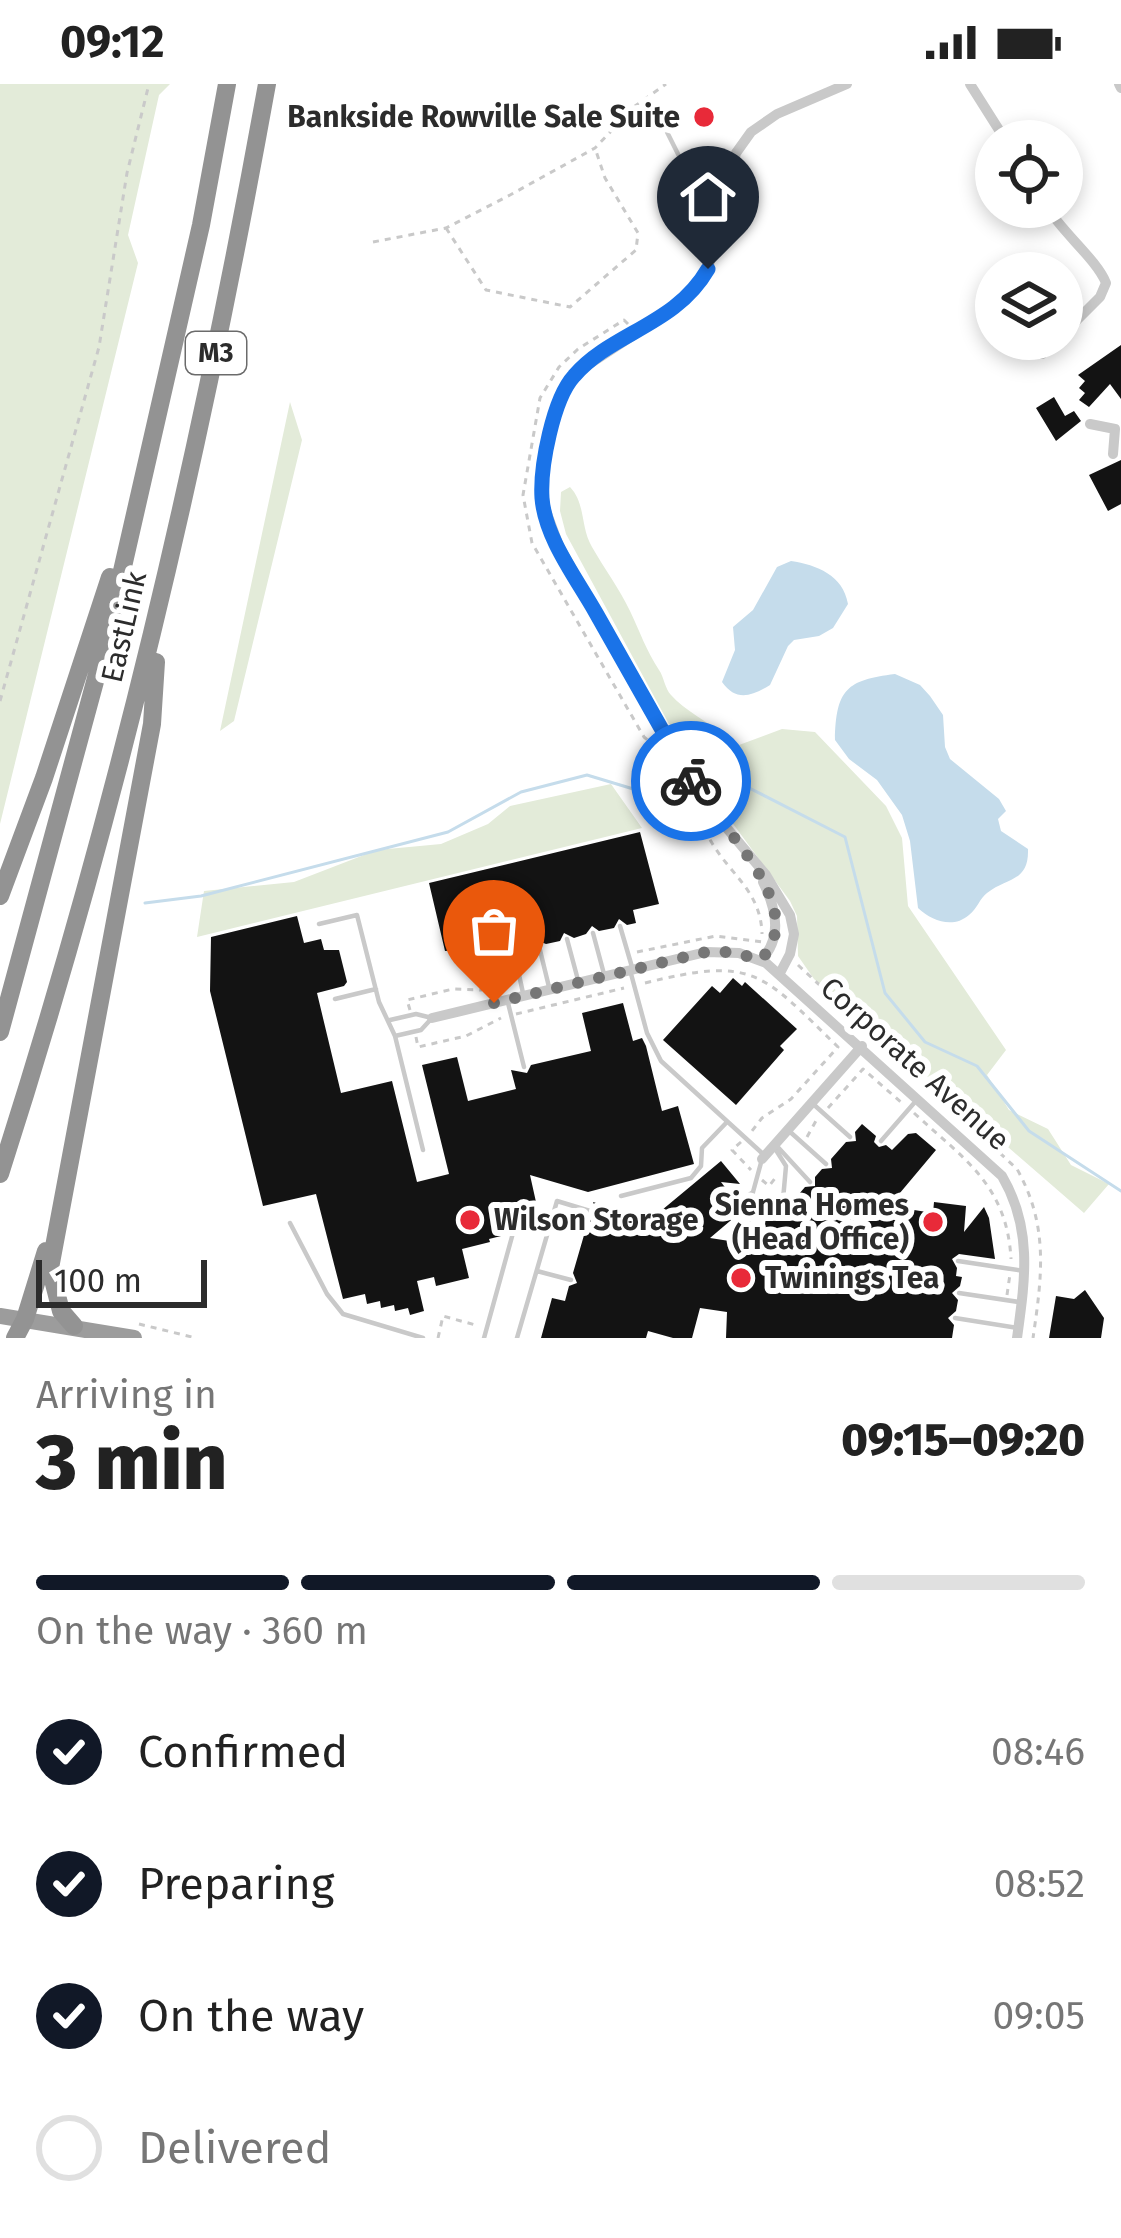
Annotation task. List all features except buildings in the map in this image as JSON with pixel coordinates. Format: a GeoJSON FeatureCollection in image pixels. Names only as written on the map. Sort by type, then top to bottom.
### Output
{"type":"FeatureCollection","features":[{"type":"Feature","properties":{"kind":"highway","name":"EastLink"},"geometry":{"type":"LineString","coordinates":[[0,1032],[106,641],[201,225],[227,84]]}},
{"type":"Feature","properties":{"kind":"highway","name":"EastLink"},"geometry":{"type":"LineString","coordinates":[[0,1174],[46,1032],[158,621],[232,280],[267,84]]}},
{"type":"Feature","properties":{"kind":"highway"},"geometry":{"type":"LineString","coordinates":[[0,896],[44,778],[96,611],[128,534]]}},
{"type":"Feature","properties":{"kind":"highway"},"geometry":{"type":"LineString","coordinates":[[74,1327],[61,1311],[50,1268],[152,724],[158,621]]}},
{"type":"Feature","properties":{"kind":"highway"},"geometry":{"type":"LineString","coordinates":[[18,1333],[56,1230]]}},
{"type":"Feature","properties":{"kind":"highway"},"geometry":{"type":"LineString","coordinates":[[0,1317],[18,1333]]}},
{"type":"Feature","properties":{"kind":"highway"},"geometry":{"type":"LineString","coordinates":[[18,1333],[74,1327],[133,1331]]}},
{"type":"Feature","properties":{"kind":"street"},"geometry":{"type":"LineString","coordinates":[[780,973],[794,934],[790,915],[766,875],[696,797],[669,752],[559,546],[542,500],[544,468],[559,398],[574,374],[697,288],[708,269],[736,153],[751,132],[777,114],[847,84]]}},
{"type":"Feature","properties":{"kind":"street"},"geometry":{"type":"LineString","coordinates":[[970,84],[993,120]]}},
{"type":"Feature","properties":{"kind":"street"},"geometry":{"type":"LineString","coordinates":[[1060,228],[1082,252]]}},
{"type":"Feature","properties":{"kind":"street"},"geometry":{"type":"LineString","coordinates":[[1083,254],[1106,284],[1083,314]]}},
{"type":"Feature","properties":{"kind":"street"},"geometry":{"type":"LineString","coordinates":[[1090,424],[1118,428],[1113,454]]}},
{"type":"Feature","properties":{"kind":"street"},"geometry":{"type":"LineString","coordinates":[[751,857],[775,918],[773,946],[760,960]]}},
{"type":"Feature","properties":{"kind":"street","name":"Corporate Avenue"},"geometry":{"type":"LineString","coordinates":[[432,1018],[713,952],[739,952],[760,960],[862,1046],[1002,1176],[1022,1225],[1026,1271],[1017,1333]]}},
{"type":"Feature","properties":{"kind":"street"},"geometry":{"type":"LineString","coordinates":[[769,1152],[862,1046]]}},
{"type":"Feature","properties":{"kind":"lane"},"geometry":{"type":"LineString","coordinates":[[664,125],[683,164],[730,177]]}},
{"type":"Feature","properties":{"kind":"lane"},"geometry":{"type":"LineString","coordinates":[[319,924],[357,915],[376,989],[395,1036],[423,1150]]}},
{"type":"Feature","properties":{"kind":"lane"},"geometry":{"type":"LineString","coordinates":[[620,926],[646,1033],[661,1061],[728,1122],[810,1182]]}},
{"type":"Feature","properties":{"kind":"lane"},"geometry":{"type":"LineString","coordinates":[[593,932],[604,976]]}},
{"type":"Feature","properties":{"kind":"lane"},"geometry":{"type":"LineString","coordinates":[[567,939],[578,982]]}},
{"type":"Feature","properties":{"kind":"lane"},"geometry":{"type":"LineString","coordinates":[[481,943],[524,1067]]}},
{"type":"Feature","properties":{"kind":"lane"},"geometry":{"type":"LineString","coordinates":[[539,946],[550,990]]}},
{"type":"Feature","properties":{"kind":"lane"},"geometry":{"type":"LineString","coordinates":[[514,952],[524,996]]}},
{"type":"Feature","properties":{"kind":"lane"},"geometry":{"type":"LineString","coordinates":[[335,999],[376,989]]}},
{"type":"Feature","properties":{"kind":"lane"},"geometry":{"type":"LineString","coordinates":[[388,1020],[416,1014],[432,1018],[421,1030],[395,1036]]}},
{"type":"Feature","properties":{"kind":"lane"},"geometry":{"type":"LineString","coordinates":[[881,1141],[919,1097]]}},
{"type":"Feature","properties":{"kind":"lane"},"geometry":{"type":"LineString","coordinates":[[812,1102],[850,1137]]}},
{"type":"Feature","properties":{"kind":"lane"},"geometry":{"type":"LineString","coordinates":[[621,1196],[691,1178],[701,1166],[702,1148],[728,1122]]}},
{"type":"Feature","properties":{"kind":"lane"},"geometry":{"type":"LineString","coordinates":[[788,1130],[826,1164]]}},
{"type":"Feature","properties":{"kind":"lane"},"geometry":{"type":"LineString","coordinates":[[746,1239],[753,1192],[769,1152]]}},
{"type":"Feature","properties":{"kind":"lane"},"geometry":{"type":"LineString","coordinates":[[769,1152],[786,1166],[782,1210]]}},
{"type":"Feature","properties":{"kind":"lane"},"geometry":{"type":"LineString","coordinates":[[737,1203],[753,1192]]}},
{"type":"Feature","properties":{"kind":"lane"},"geometry":{"type":"LineString","coordinates":[[517,1338],[557,1201],[590,1210]]}},
{"type":"Feature","properties":{"kind":"lane"},"geometry":{"type":"LineString","coordinates":[[290,1223],[326,1294],[343,1314],[424,1338]]}},
{"type":"Feature","properties":{"kind":"lane"},"geometry":{"type":"LineString","coordinates":[[484,1338],[513,1233]]}},
{"type":"Feature","properties":{"kind":"lane"},"geometry":{"type":"LineString","coordinates":[[958,1261],[1026,1271]]}},
{"type":"Feature","properties":{"kind":"lane"},"geometry":{"type":"LineString","coordinates":[[537,1271],[571,1280]]}},
{"type":"Feature","properties":{"kind":"lane"},"geometry":{"type":"LineString","coordinates":[[959,1293],[1022,1303]]}},
{"type":"Feature","properties":{"kind":"lane"},"geometry":{"type":"LineString","coordinates":[[956,1318],[1017,1333]]}},
{"type":"Feature","properties":{"kind":"path"},"geometry":{"type":"LineString","coordinates":[[0,701],[99,347],[127,172],[149,84]]}},
{"type":"Feature","properties":{"kind":"path"},"geometry":{"type":"LineString","coordinates":[[373,242],[446,228],[595,148],[634,106],[667,84]]}},
{"type":"Feature","properties":{"kind":"path"},"geometry":{"type":"LineString","coordinates":[[446,228],[486,290],[570,307],[636,250],[638,233],[605,178],[595,148]]}},
{"type":"Feature","properties":{"kind":"path"},"geometry":{"type":"LineString","coordinates":[[635,334],[624,320],[559,367],[540,398],[523,495],[532,543],[644,737],[669,752]]}},
{"type":"Feature","properties":{"kind":"path"},"geometry":{"type":"LineString","coordinates":[[696,797],[713,846],[747,884],[762,918],[763,942]]}},
{"type":"Feature","properties":{"kind":"path"},"geometry":{"type":"LineString","coordinates":[[863,1069],[989,1186],[1006,1224],[1011,1269],[1006,1300]]}},
{"type":"Feature","properties":{"kind":"path"},"geometry":{"type":"LineString","coordinates":[[438,1338],[443,1316],[487,1328]]}},
{"type":"Feature","properties":{"kind":"path"},"geometry":{"type":"LineString","coordinates":[[133,1331],[149,1323],[196,1338]]}},
{"type":"Feature","properties":{"kind":"green space"},"geometry":{"type":"Polygon","coordinates":[[[0,84],[170,84],[159,95],[128,235],[138,263],[0,824],[0,84]]]}},
{"type":"Feature","properties":{"kind":"green space"},"geometry":{"type":"Polygon","coordinates":[[[290,402],[302,440],[234,721],[220,731],[290,402]]]}},
{"type":"Feature","properties":{"kind":"green space"},"geometry":{"type":"Polygon","coordinates":[[[570,487],[592,547],[626,603],[669,692],[724,735],[713,751],[669,724],[566,534],[561,492],[570,487]]]}},
{"type":"Feature","properties":{"kind":"green space"},"geometry":{"type":"Polygon","coordinates":[[[782,729],[815,732],[886,806],[902,838],[908,906],[1006,1050],[987,1075],[1009,1110],[1048,1129],[1071,1165],[1109,1184],[1084,1213],[814,979],[798,956],[797,916],[725,813],[712,755],[782,729]]]}},
{"type":"Feature","properties":{"kind":"green space"},"geometry":{"type":"Polygon","coordinates":[[[611,784],[642,828],[197,937],[204,891],[294,882],[377,850],[441,844],[488,824],[510,806],[611,784]]]}},
{"type":"Feature","properties":{"kind":"water"},"geometry":{"type":"Polygon","coordinates":[[[791,561],[835,579],[848,604],[833,628],[788,646],[770,685],[739,695],[722,682],[735,650],[733,627],[753,610],[777,567],[791,561]]]}},
{"type":"Feature","properties":{"kind":"water"},"geometry":{"type":"Polygon","coordinates":[[[895,674],[920,685],[930,696],[943,715],[950,759],[999,799],[1006,811],[998,819],[1001,831],[1028,849],[1021,873],[987,893],[972,913],[956,922],[936,920],[918,908],[902,815],[877,780],[849,759],[835,740],[838,709],[847,690],[895,674]]]}},
{"type":"Feature","properties":{"kind":"waterway"},"geometry":{"type":"LineString","coordinates":[[697,776],[716,771],[845,837],[885,993],[925,1042],[977,1066],[1029,1131],[1121,1191]]}},
{"type":"Feature","properties":{"kind":"waterway"},"geometry":{"type":"LineString","coordinates":[[145,903],[201,896],[448,832],[521,792],[587,775],[640,791],[687,778]]}},
{"type":"Feature","properties":{"kind":"way so far"},"geometry":{"type":"LineString","coordinates":[[494,1003],[706,952],[733,952],[760,960],[771,950],[776,937],[769,893],[751,857],[691,781]]}},
{"type":"Feature","properties":{"kind":"place","name":"Bankside Rowville Sale Suite"},"geometry":{"type":"Point","coordinates":[704,117]}},
{"type":"Feature","properties":{"kind":"place","name":"Wilson Storage"},"geometry":{"type":"Point","coordinates":[470,1220]}},
{"type":"Feature","properties":{"kind":"place","name":"Sienna Homes (Head Office)"},"geometry":{"type":"Point","coordinates":[933,1222]}},
{"type":"Feature","properties":{"kind":"place","name":"Twinings Tea"},"geometry":{"type":"Point","coordinates":[741,1278]}},
{"type":"Feature","properties":{"kind":"route"},"geometry":{"type":"LineString","coordinates":[[691,781],[559,546],[542,500],[559,398],[574,374],[675,308],[697,288],[708,269]]}}]}
